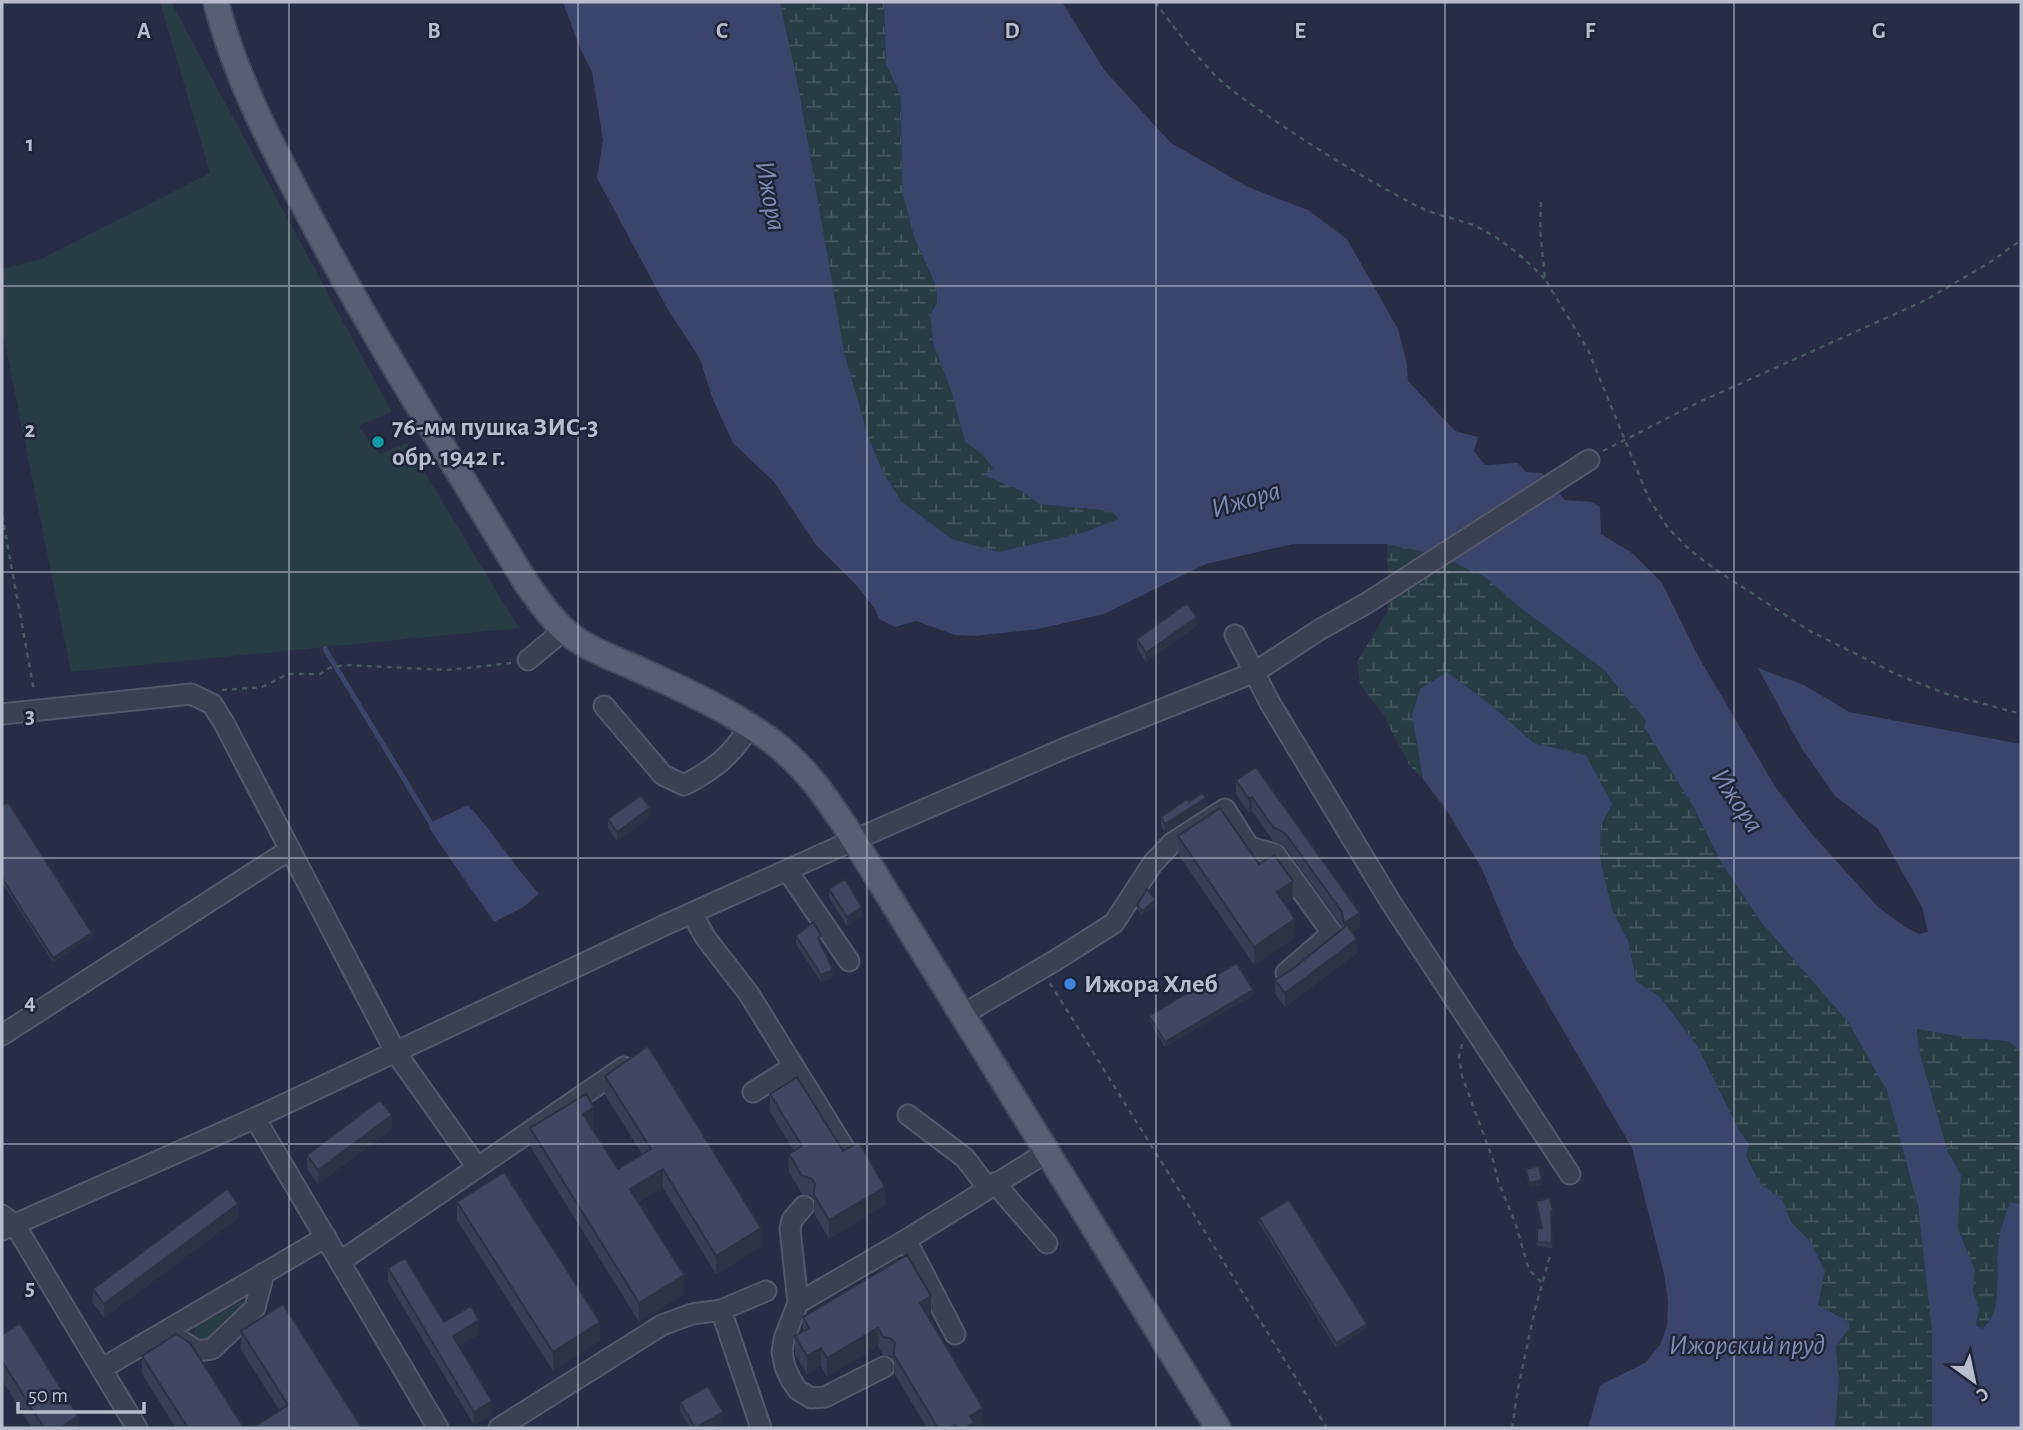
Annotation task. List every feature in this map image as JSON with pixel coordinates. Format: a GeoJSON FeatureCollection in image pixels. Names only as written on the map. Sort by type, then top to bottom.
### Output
{"type":"FeatureCollection","features":[{"type":"Feature","properties":{"kind":"main road"},"geometry":{"type":"LineString","coordinates":[[216,2],[238,71],[258,119],[351,294],[526,583],[564,630],[582,644],[683,690],[750,726],[781,749],[828,798],[1218,1428]]}},
{"type":"Feature","properties":{"kind":"street"},"geometry":{"type":"LineString","coordinates":[[137,1428],[101,1368],[6,1224],[255,1118],[692,912],[854,840],[1063,749],[1255,672],[1589,460]]}},
{"type":"Feature","properties":{"kind":"street"},"geometry":{"type":"LineString","coordinates":[[528,660],[564,630]]}},
{"type":"Feature","properties":{"kind":"street"},"geometry":{"type":"LineString","coordinates":[[1235,635],[1270,703],[1390,901],[1570,1174]]}},
{"type":"Feature","properties":{"kind":"street"},"geometry":{"type":"LineString","coordinates":[[2,714],[191,694],[212,704],[396,1053],[477,1167]]}},
{"type":"Feature","properties":{"kind":"street"},"geometry":{"type":"LineString","coordinates":[[604,706],[663,775],[684,785],[707,774],[726,759],[750,726]]}},
{"type":"Feature","properties":{"kind":"street"},"geometry":{"type":"LineString","coordinates":[[962,1015],[1114,923],[1153,863],[1172,843],[1225,809],[1249,848],[1275,854],[1332,933],[1286,973]]}},
{"type":"Feature","properties":{"kind":"street"},"geometry":{"type":"LineString","coordinates":[[2,1035],[285,843]]}},
{"type":"Feature","properties":{"kind":"street"},"geometry":{"type":"LineString","coordinates":[[787,870],[795,892],[849,961]]}},
{"type":"Feature","properties":{"kind":"street"},"geometry":{"type":"LineString","coordinates":[[692,912],[705,937],[749,994],[846,1152]]}},
{"type":"Feature","properties":{"kind":"street"},"geometry":{"type":"LineString","coordinates":[[341,1261],[624,1067]]}},
{"type":"Feature","properties":{"kind":"street"},"geometry":{"type":"LineString","coordinates":[[753,1092],[793,1067]]}},
{"type":"Feature","properties":{"kind":"street"},"geometry":{"type":"LineString","coordinates":[[908,1115],[965,1158],[1004,1194],[1047,1243]]}},
{"type":"Feature","properties":{"kind":"street"},"geometry":{"type":"LineString","coordinates":[[255,1118],[438,1428]]}},
{"type":"Feature","properties":{"kind":"street"},"geometry":{"type":"LineString","coordinates":[[798,1303],[906,1240],[1046,1152]]}},
{"type":"Feature","properties":{"kind":"street"},"geometry":{"type":"LineString","coordinates":[[804,1206],[792,1220],[790,1229],[798,1303],[784,1339],[782,1352],[785,1367],[797,1390],[811,1398],[825,1397],[884,1367]]}},
{"type":"Feature","properties":{"kind":"street"},"geometry":{"type":"LineString","coordinates":[[101,1368],[326,1237]]}},
{"type":"Feature","properties":{"kind":"street"},"geometry":{"type":"LineString","coordinates":[[906,1240],[955,1334]]}},
{"type":"Feature","properties":{"kind":"street"},"geometry":{"type":"LineString","coordinates":[[166,1331],[197,1352],[212,1349],[255,1308],[264,1273]]}},
{"type":"Feature","properties":{"kind":"street"},"geometry":{"type":"LineString","coordinates":[[499,1428],[662,1325],[692,1314],[721,1310],[766,1291]]}},
{"type":"Feature","properties":{"kind":"street"},"geometry":{"type":"LineString","coordinates":[[721,1310],[761,1428]]}},
{"type":"Feature","properties":{"kind":"path"},"geometry":{"type":"LineString","coordinates":[[1155,2],[1214,74],[1253,106],[1302,139],[1401,197],[1431,213],[1471,225],[1520,253],[1545,279],[1588,350],[1649,499],[1668,528],[1690,550],[1810,631],[1899,675],[1947,694],[2021,714]]}},
{"type":"Feature","properties":{"kind":"path"},"geometry":{"type":"LineString","coordinates":[[1541,202],[1540,230],[1545,279]]}},
{"type":"Feature","properties":{"kind":"path"},"geometry":{"type":"LineString","coordinates":[[1589,460],[1623,439],[1695,404],[1926,300],[1992,261],[2021,240]]}},
{"type":"Feature","properties":{"kind":"path"},"geometry":{"type":"LineString","coordinates":[[2,515],[38,711]]}},
{"type":"Feature","properties":{"kind":"path"},"geometry":{"type":"LineString","coordinates":[[191,694],[262,687],[288,674],[320,674],[329,668],[345,665],[448,670],[528,660]]}},
{"type":"Feature","properties":{"kind":"path"},"geometry":{"type":"LineString","coordinates":[[1041,969],[1327,1428]]}},
{"type":"Feature","properties":{"kind":"path"},"geometry":{"type":"LineString","coordinates":[[1469,1021],[1459,1056],[1462,1076],[1515,1222],[1529,1270],[1543,1284]]}},
{"type":"Feature","properties":{"kind":"path"},"geometry":{"type":"LineString","coordinates":[[1512,1428],[1518,1389],[1550,1256]]}},
{"type":"Feature","properties":{"kind":"green space"},"geometry":{"type":"Polygon","coordinates":[[[160,2],[171,2],[392,412],[359,426],[379,454],[407,443],[519,628],[71,672],[2,328],[2,269],[41,259],[210,173],[160,2]]]}},
{"type":"Feature","properties":{"kind":"green space"},"geometry":{"type":"Polygon","coordinates":[[[780,2],[884,2],[886,64],[901,97],[902,191],[914,237],[936,286],[937,302],[930,316],[933,343],[952,393],[965,442],[982,454],[993,468],[987,476],[1021,491],[1039,504],[1111,511],[1118,520],[1085,532],[999,552],[952,539],[901,501],[882,470],[869,439],[844,352],[799,90],[780,2]]]}},
{"type":"Feature","properties":{"kind":"green space"},"geometry":{"type":"Polygon","coordinates":[[[1387,544],[1437,555],[1485,577],[1518,606],[1603,669],[1646,721],[1644,727],[1694,808],[1721,862],[1761,922],[1848,1022],[1887,1091],[1918,1206],[1932,1333],[1932,1428],[1835,1428],[1839,1381],[1836,1346],[1849,1329],[1839,1316],[1818,1305],[1825,1271],[1810,1241],[1791,1222],[1783,1200],[1760,1183],[1746,1156],[1749,1144],[1739,1130],[1698,1047],[1660,997],[1636,981],[1629,943],[1612,909],[1600,857],[1601,825],[1586,755],[1534,743],[1491,705],[1412,715],[1423,779],[1410,766],[1383,715],[1360,684],[1357,662],[1388,610],[1387,544]]]}},
{"type":"Feature","properties":{"kind":"green space"},"geometry":{"type":"Polygon","coordinates":[[[1917,1028],[1974,1039],[2008,1041],[2021,1052],[2021,1204],[2010,1202],[2004,1220],[1998,1249],[1996,1300],[1989,1321],[1982,1329],[1976,1325],[1979,1309],[1973,1291],[1975,1270],[1958,1229],[1961,1175],[1948,1152],[1919,1050],[1917,1028]]]}},
{"type":"Feature","properties":{"kind":"green space"},"geometry":{"type":"Polygon","coordinates":[[[249,1297],[252,1304],[210,1344],[196,1340],[195,1327],[249,1297]]]}},
{"type":"Feature","properties":{"kind":"water","name":"Ижора"},"geometry":{"type":"Polygon","coordinates":[[[563,2],[780,2],[799,90],[844,352],[869,439],[882,470],[901,501],[952,539],[999,552],[1085,532],[1118,519],[1111,511],[1039,504],[1021,491],[986,476],[993,468],[982,454],[965,442],[952,393],[933,343],[930,316],[937,302],[936,286],[914,237],[902,191],[901,97],[886,64],[884,2],[1062,2],[1105,71],[1171,143],[1248,187],[1308,210],[1347,239],[1398,329],[1408,381],[1455,431],[1478,437],[1474,451],[1485,465],[1518,463],[1526,472],[1542,473],[1565,500],[1592,502],[1600,507],[1601,534],[1632,553],[1662,583],[1698,656],[1776,788],[1811,833],[1878,907],[1905,927],[1919,934],[1928,932],[1922,907],[1878,829],[1835,796],[1802,749],[1758,668],[1804,685],[1849,712],[2021,744],[2021,1052],[2008,1041],[1974,1039],[1917,1029],[1919,1050],[1948,1152],[1961,1175],[1958,1229],[1975,1270],[1973,1291],[1979,1309],[1976,1325],[1982,1329],[1994,1311],[2002,1225],[2010,1202],[2021,1204],[2021,1428],[1932,1428],[1932,1333],[1918,1206],[1887,1091],[1848,1022],[1761,922],[1721,862],[1694,808],[1644,727],[1646,721],[1603,669],[1518,606],[1485,577],[1437,555],[1387,544],[1293,544],[1206,564],[1104,614],[1038,629],[975,636],[955,635],[916,621],[895,627],[879,619],[875,609],[857,586],[816,545],[774,482],[733,443],[712,397],[700,359],[667,308],[597,178],[603,140],[592,72],[563,2]]]}},
{"type":"Feature","properties":{"kind":"water","name":"Ижорский пруд"},"geometry":{"type":"Polygon","coordinates":[[[1447,672],[1491,705],[1534,743],[1586,755],[1612,804],[1601,825],[1600,857],[1612,909],[1629,943],[1636,981],[1660,997],[1698,1047],[1739,1130],[1749,1144],[1746,1156],[1760,1183],[1783,1200],[1791,1222],[1810,1241],[1825,1271],[1818,1305],[1849,1322],[1849,1329],[1836,1346],[1839,1381],[1835,1428],[1588,1428],[1600,1385],[1645,1363],[1660,1345],[1667,1326],[1668,1301],[1664,1274],[1632,1148],[1514,946],[1482,869],[1447,811],[1423,779],[1412,715],[1420,689],[1447,672]]]}},
{"type":"Feature","properties":{"kind":"water"},"geometry":{"type":"Polygon","coordinates":[[[468,805],[539,894],[522,908],[494,922],[429,828],[434,821],[468,805]]]}},
{"type":"Feature","properties":{"kind":"building"},"geometry":{"type":"Polygon","coordinates":[[[1187,603],[1197,617],[1146,653],[1137,639],[1187,603]]]}},
{"type":"Feature","properties":{"kind":"building"},"geometry":{"type":"Polygon","coordinates":[[[1256,767],[1360,913],[1344,923],[1342,912],[1285,833],[1273,827],[1252,797],[1249,799],[1236,780],[1256,767]]]}},
{"type":"Feature","properties":{"kind":"building"},"geometry":{"type":"Polygon","coordinates":[[[1202,793],[1206,798],[1165,824],[1161,817],[1187,799],[1189,802],[1202,793]]]}},
{"type":"Feature","properties":{"kind":"building"},"geometry":{"type":"Polygon","coordinates":[[[641,795],[650,808],[617,832],[608,819],[641,795]]]}},
{"type":"Feature","properties":{"kind":"building"},"geometry":{"type":"Polygon","coordinates":[[[8,802],[92,933],[53,958],[2,878],[2,806],[8,802]]]}},
{"type":"Feature","properties":{"kind":"building"},"geometry":{"type":"Polygon","coordinates":[[[1220,808],[1259,864],[1274,855],[1293,881],[1277,892],[1295,919],[1254,947],[1178,836],[1220,808]]]}},
{"type":"Feature","properties":{"kind":"building"},"geometry":{"type":"Polygon","coordinates":[[[845,879],[862,907],[847,917],[829,889],[845,879]]]}},
{"type":"Feature","properties":{"kind":"building"},"geometry":{"type":"Polygon","coordinates":[[[1147,889],[1156,900],[1142,911],[1137,905],[1147,889]]]}},
{"type":"Feature","properties":{"kind":"building"},"geometry":{"type":"Polygon","coordinates":[[[813,922],[821,935],[818,938],[833,970],[821,975],[796,936],[813,922]]]}},
{"type":"Feature","properties":{"kind":"building"},"geometry":{"type":"Polygon","coordinates":[[[1347,925],[1357,939],[1285,993],[1275,980],[1347,925]]]}},
{"type":"Feature","properties":{"kind":"building"},"geometry":{"type":"Polygon","coordinates":[[[1237,963],[1253,990],[1165,1042],[1149,1016],[1237,963]]]}},
{"type":"Feature","properties":{"kind":"building"},"geometry":{"type":"Polygon","coordinates":[[[648,1046],[761,1228],[716,1256],[663,1169],[630,1189],[684,1275],[639,1303],[530,1128],[586,1094],[594,1107],[583,1114],[618,1169],[651,1149],[605,1076],[648,1046]]]}},
{"type":"Feature","properties":{"kind":"building"},"geometry":{"type":"Polygon","coordinates":[[[797,1077],[843,1151],[859,1142],[885,1187],[829,1220],[814,1195],[815,1183],[811,1178],[802,1176],[789,1154],[802,1146],[770,1094],[797,1077]]]}},
{"type":"Feature","properties":{"kind":"building"},"geometry":{"type":"Polygon","coordinates":[[[380,1100],[392,1115],[318,1170],[307,1155],[380,1100]]]}},
{"type":"Feature","properties":{"kind":"building"},"geometry":{"type":"Polygon","coordinates":[[[1539,1166],[1542,1180],[1529,1183],[1526,1169],[1539,1166]]]}},
{"type":"Feature","properties":{"kind":"building"},"geometry":{"type":"Polygon","coordinates":[[[504,1172],[600,1322],[553,1352],[457,1202],[504,1172]]]}},
{"type":"Feature","properties":{"kind":"building"},"geometry":{"type":"Polygon","coordinates":[[[227,1189],[238,1204],[104,1304],[93,1289],[227,1189]]]}},
{"type":"Feature","properties":{"kind":"building"},"geometry":{"type":"Polygon","coordinates":[[[1550,1198],[1553,1211],[1552,1243],[1537,1242],[1537,1229],[1542,1228],[1536,1201],[1550,1198]]]}},
{"type":"Feature","properties":{"kind":"building"},"geometry":{"type":"Polygon","coordinates":[[[1289,1200],[1367,1324],[1336,1343],[1259,1218],[1289,1200]]]}},
{"type":"Feature","properties":{"kind":"building"},"geometry":{"type":"Polygon","coordinates":[[[907,1255],[931,1296],[920,1303],[983,1408],[970,1416],[974,1423],[965,1428],[957,1428],[955,1425],[938,1428],[894,1355],[895,1342],[883,1337],[878,1328],[827,1358],[821,1348],[807,1356],[795,1336],[809,1328],[803,1317],[907,1255]]]}},
{"type":"Feature","properties":{"kind":"building"},"geometry":{"type":"Polygon","coordinates":[[[405,1258],[444,1322],[471,1306],[479,1320],[453,1336],[492,1401],[474,1412],[388,1268],[405,1258]]]}},
{"type":"Feature","properties":{"kind":"building"},"geometry":{"type":"Polygon","coordinates":[[[283,1304],[362,1428],[252,1428],[288,1405],[241,1331],[283,1304]]]}},
{"type":"Feature","properties":{"kind":"building"},"geometry":{"type":"Polygon","coordinates":[[[20,1323],[78,1416],[60,1428],[44,1428],[2,1361],[2,1335],[20,1323]]]}},
{"type":"Feature","properties":{"kind":"building"},"geometry":{"type":"Polygon","coordinates":[[[176,1334],[190,1343],[244,1428],[188,1428],[142,1356],[176,1334]]]}},
{"type":"Feature","properties":{"kind":"building"},"geometry":{"type":"Polygon","coordinates":[[[708,1386],[723,1412],[695,1428],[680,1402],[708,1386]]]}},
{"type":"Feature","properties":{"kind":"waterway"},"geometry":{"type":"LineString","coordinates":[[325,649],[435,830]]}},
{"type":"Feature","properties":{"kind":"place","name":"76-мм пушка ЗИС-3 обр. 1942 г."},"geometry":{"type":"Point","coordinates":[378,442]}},
{"type":"Feature","properties":{"kind":"place","name":"Ижора Хлеб"},"geometry":{"type":"Point","coordinates":[1070,984]}}]}
